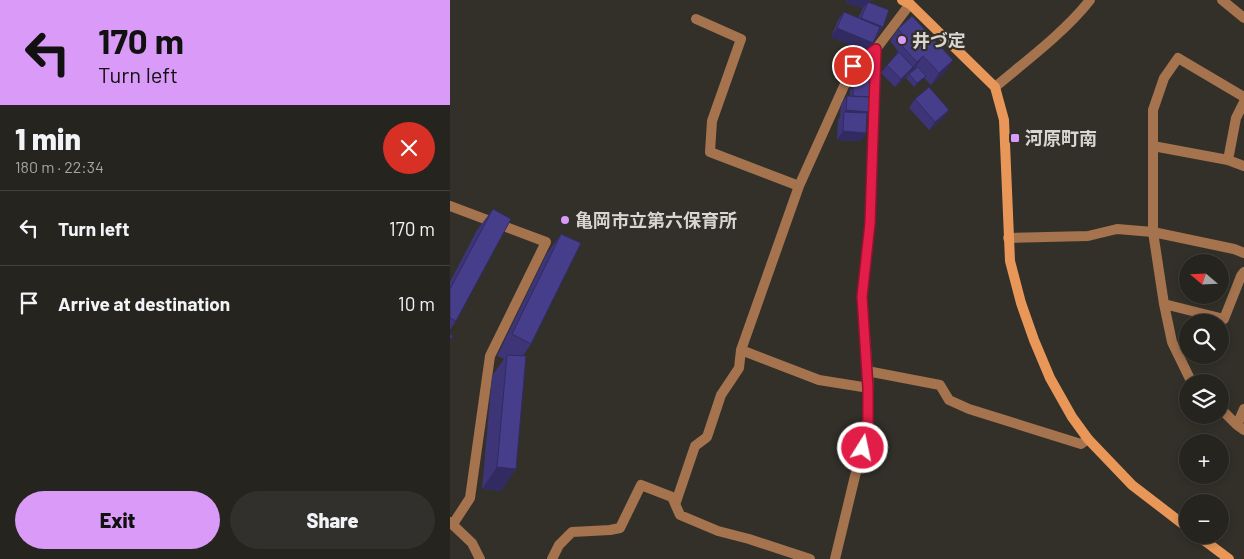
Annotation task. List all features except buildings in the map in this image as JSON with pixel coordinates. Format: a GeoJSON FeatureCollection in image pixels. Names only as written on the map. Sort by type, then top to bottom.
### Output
{"type":"FeatureCollection","features":[{"type":"Feature","properties":{"kind":"street"},"geometry":{"type":"LineString","coordinates":[[995,87],[1056,35],[1090,0]]}},
{"type":"Feature","properties":{"kind":"street"},"geometry":{"type":"LineString","coordinates":[[1222,0],[1244,18]]}},
{"type":"Feature","properties":{"kind":"street"},"geometry":{"type":"LineString","coordinates":[[676,502],[695,446],[707,437],[721,395],[739,368],[741,350],[799,186],[853,66],[876,49],[909,1],[995,87],[1004,120],[1010,261],[1021,303],[1050,378],[1072,417],[1088,439],[1132,485],[1179,521]]}},
{"type":"Feature","properties":{"kind":"street"},"geometry":{"type":"LineString","coordinates":[[696,20],[741,39],[712,121],[710,152],[799,186]]}},
{"type":"Feature","properties":{"kind":"street"},"geometry":{"type":"LineString","coordinates":[[835,559],[855,476],[868,433],[868,388],[862,297],[870,223],[876,49]]}},
{"type":"Feature","properties":{"kind":"street"},"geometry":{"type":"LineString","coordinates":[[1188,374],[1172,342],[1152,232],[1153,110],[1164,78],[1178,58],[1244,97]]}},
{"type":"Feature","properties":{"kind":"street"},"geometry":{"type":"LineString","coordinates":[[1228,160],[1236,118],[1244,102]]}},
{"type":"Feature","properties":{"kind":"street"},"geometry":{"type":"LineString","coordinates":[[1153,146],[1228,160],[1244,166]]}},
{"type":"Feature","properties":{"kind":"street"},"geometry":{"type":"LineString","coordinates":[[450,206],[546,242],[490,356],[470,498],[451,523],[472,543],[480,559]]}},
{"type":"Feature","properties":{"kind":"street"},"geometry":{"type":"LineString","coordinates":[[1008,238],[1088,236],[1118,229],[1152,232],[1234,249],[1244,253]]}},
{"type":"Feature","properties":{"kind":"street"},"geometry":{"type":"LineString","coordinates":[[1164,304],[1224,319],[1244,272]]}},
{"type":"Feature","properties":{"kind":"street"},"geometry":{"type":"LineString","coordinates":[[741,350],[819,380],[868,388]]}},
{"type":"Feature","properties":{"kind":"street"},"geometry":{"type":"LineString","coordinates":[[867,371],[940,385],[950,400],[970,408],[1081,444],[1088,439]]}},
{"type":"Feature","properties":{"kind":"street"},"geometry":{"type":"LineString","coordinates":[[1241,427],[1244,408]]}},
{"type":"Feature","properties":{"kind":"street"},"geometry":{"type":"LineString","coordinates":[[1229,416],[1241,427]]}},
{"type":"Feature","properties":{"kind":"street"},"geometry":{"type":"LineString","coordinates":[[552,559],[559,545],[572,532],[620,528],[641,485],[672,497],[680,514],[718,531],[810,559]]}},
{"type":"Feature","properties":{"kind":"street"},"geometry":{"type":"LineString","coordinates":[[1208,544],[1225,558]]}},
{"type":"Feature","properties":{"kind":"place","name":"井づ定"},"geometry":{"type":"Point","coordinates":[902,40]}},
{"type":"Feature","properties":{"kind":"place","name":"河原町南"},"geometry":{"type":"Point","coordinates":[1015,138]}},
{"type":"Feature","properties":{"kind":"place","name":"亀岡市立第六保育所"},"geometry":{"type":"Point","coordinates":[565,220]}},
{"type":"Feature","properties":{"kind":"route"},"geometry":{"type":"LineString","coordinates":[[853,66],[876,49],[870,223],[862,297],[868,388],[868,433],[863,448]]}}]}
